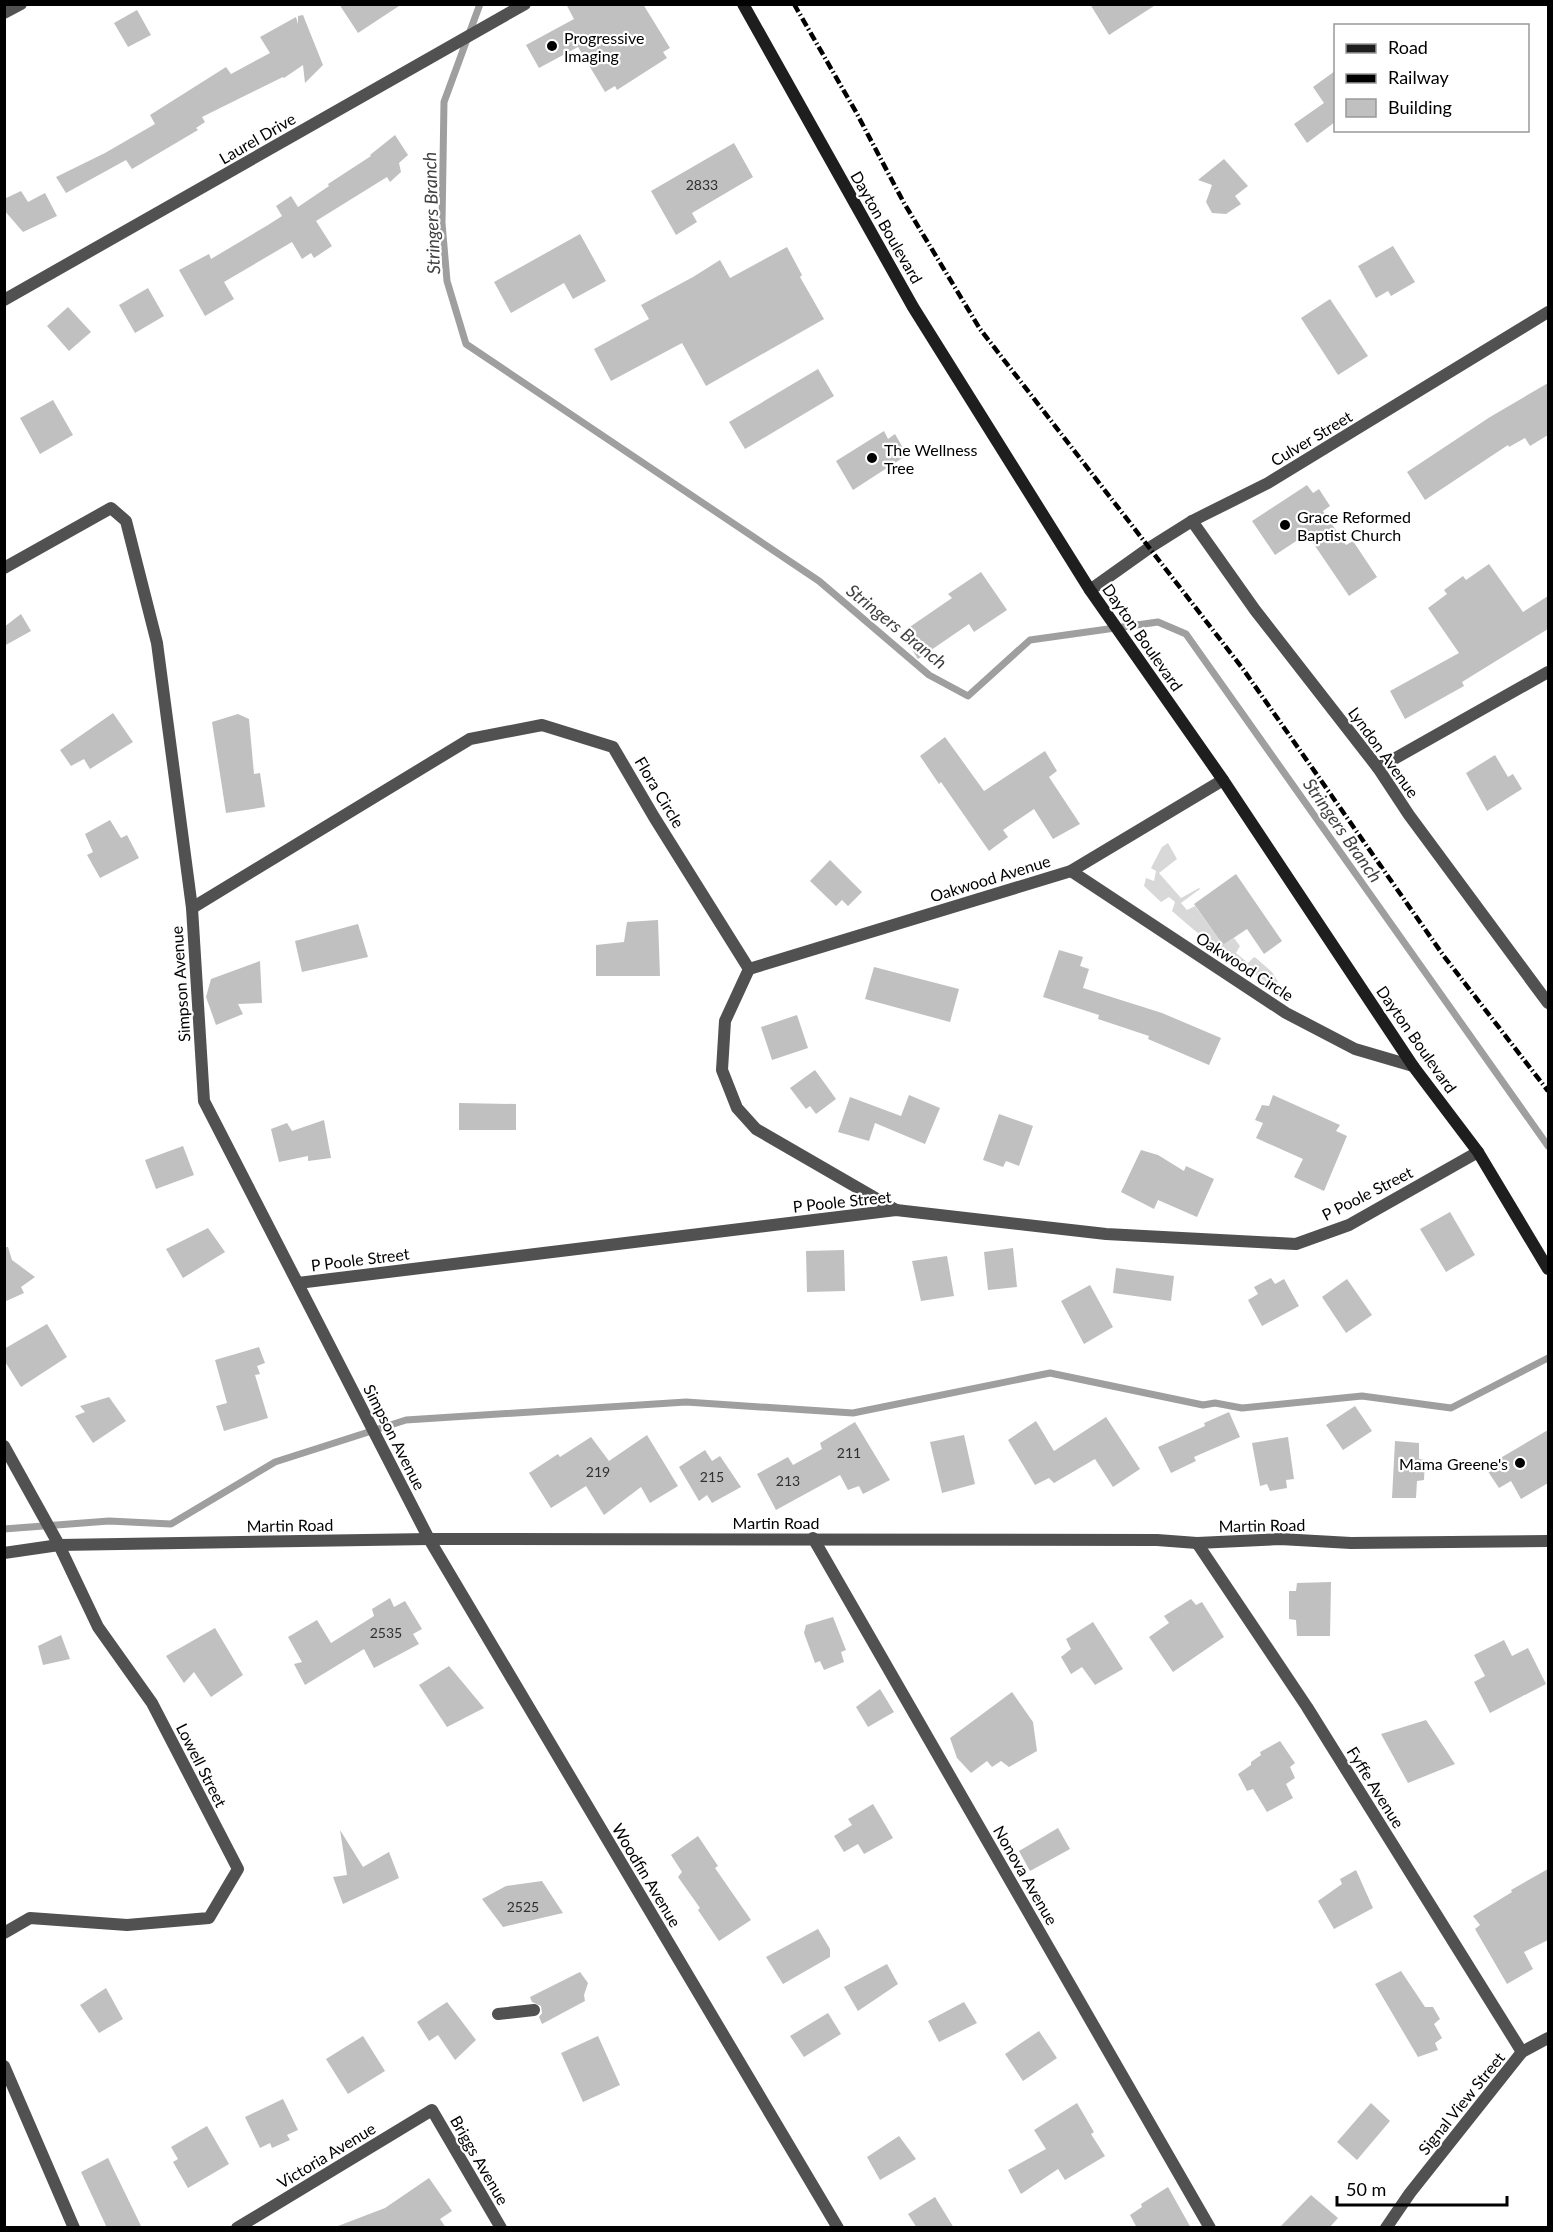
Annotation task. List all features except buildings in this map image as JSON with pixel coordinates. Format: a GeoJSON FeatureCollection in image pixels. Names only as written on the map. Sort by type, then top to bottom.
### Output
{"type":"FeatureCollection","features":[{"type":"Feature","properties":{"kind":"main road","name":"Dayton Boulevard"},"geometry":{"type":"LineString","coordinates":[[743,4],[913,307],[1090,590],[1223,780],[1413,1066],[1478,1152],[1548,1269]]}},
{"type":"Feature","properties":{"kind":"street"},"geometry":{"type":"LineString","coordinates":[[4,13],[21,4]]}},
{"type":"Feature","properties":{"kind":"street","name":"Laurel Drive"},"geometry":{"type":"LineString","coordinates":[[4,300],[525,4]]}},
{"type":"Feature","properties":{"kind":"street","name":"Culver Street"},"geometry":{"type":"LineString","coordinates":[[1090,590],[1192,521],[1268,483],[1548,312]]}},
{"type":"Feature","properties":{"kind":"street","name":"Simpson Avenue"},"geometry":{"type":"LineString","coordinates":[[4,568],[111,508],[126,521],[156,642],[192,908],[204,1101],[429,1539]]}},
{"type":"Feature","properties":{"kind":"street","name":"Lyndon Avenue"},"geometry":{"type":"LineString","coordinates":[[1192,521],[1255,610],[1378,768],[1443,862],[1548,1003]]}},
{"type":"Feature","properties":{"kind":"street"},"geometry":{"type":"LineString","coordinates":[[1378,768],[1548,672]]}},
{"type":"Feature","properties":{"kind":"street","name":"Flora Circle"},"geometry":{"type":"LineString","coordinates":[[192,908],[470,739],[542,726],[614,747],[654,817],[749,969]]}},
{"type":"Feature","properties":{"kind":"street","name":"Oakwood Avenue"},"geometry":{"type":"LineString","coordinates":[[749,969],[1071,871],[1223,780]]}},
{"type":"Feature","properties":{"kind":"street","name":"Oakwood Circle"},"geometry":{"type":"LineString","coordinates":[[1071,871],[1286,1013],[1355,1049],[1413,1066]]}},
{"type":"Feature","properties":{"kind":"street"},"geometry":{"type":"LineString","coordinates":[[749,969],[725,1021],[722,1070],[737,1108],[756,1129],[896,1210]]}},
{"type":"Feature","properties":{"kind":"street","name":"P Poole Street"},"geometry":{"type":"LineString","coordinates":[[298,1283],[896,1210],[1106,1234],[1296,1244],[1349,1225],[1478,1152]]}},
{"type":"Feature","properties":{"kind":"street","name":"Lowell Street"},"geometry":{"type":"LineString","coordinates":[[4,1446],[59,1545],[98,1627],[152,1703],[238,1869],[209,1918],[127,1925],[30,1918],[4,1933]]}},
{"type":"Feature","properties":{"kind":"street","name":"Martin Road"},"geometry":{"type":"LineString","coordinates":[[4,1553],[59,1545],[429,1539],[813,1538],[1157,1540],[1197,1543],[1280,1539],[1351,1543],[1548,1541]]}},
{"type":"Feature","properties":{"kind":"street","name":"Nonova Avenue"},"geometry":{"type":"LineString","coordinates":[[813,1538],[1210,2228]]}},
{"type":"Feature","properties":{"kind":"street","name":"Woodfin Avenue"},"geometry":{"type":"LineString","coordinates":[[429,1539],[838,2228]]}},
{"type":"Feature","properties":{"kind":"street","name":"Fyffe Avenue"},"geometry":{"type":"LineString","coordinates":[[1197,1543],[1307,1707],[1522,2052]]}},
{"type":"Feature","properties":{"kind":"street"},"geometry":{"type":"LineString","coordinates":[[498,2014],[534,2010]]}},
{"type":"Feature","properties":{"kind":"street","name":"Signal View Street"},"geometry":{"type":"LineString","coordinates":[[1386,2228],[1410,2193],[1522,2052],[1548,2038]]}},
{"type":"Feature","properties":{"kind":"street"},"geometry":{"type":"LineString","coordinates":[[4,2066],[74,2228]]}},
{"type":"Feature","properties":{"kind":"street","name":"Victoria Avenue"},"geometry":{"type":"LineString","coordinates":[[237,2228],[432,2110]]}},
{"type":"Feature","properties":{"kind":"street","name":"Briggs Avenue"},"geometry":{"type":"LineString","coordinates":[[432,2110],[501,2228]]}},
{"type":"Feature","properties":{"kind":"shaded area"},"geometry":{"type":"Polygon","coordinates":[[[1168,843],[1177,859],[1159,873],[1181,898],[1200,889],[1181,903],[1187,910],[1195,906],[1223,945],[1234,938],[1240,946],[1236,953],[1248,963],[1254,957],[1256,958],[1272,972],[1278,982],[1275,987],[1248,970],[1184,922],[1172,911],[1175,902],[1169,897],[1161,902],[1144,886],[1146,878],[1154,881],[1156,871],[1151,868],[1162,847],[1168,843]]]}},
{"type":"Feature","properties":{"kind":"waterway","name":"Stringers Branch"},"geometry":{"type":"LineString","coordinates":[[480,4],[444,102],[442,223],[447,281],[466,344],[819,581],[929,675],[968,696],[1030,640],[1158,622],[1186,634],[1548,1146]]}},
{"type":"Feature","properties":{"kind":"waterway"},"geometry":{"type":"LineString","coordinates":[[4,1529],[109,1521],[171,1524],[275,1462],[406,1420],[686,1402],[853,1413],[1050,1373],[1203,1405],[1215,1403],[1242,1408],[1362,1396],[1451,1408],[1548,1358]]}},
{"type":"Feature","properties":{"kind":"railway"},"geometry":{"type":"LineString","coordinates":[[794,4],[856,112],[904,203],[980,329],[1243,669],[1443,955],[1548,1091]]}},
{"type":"Feature","properties":{"kind":"place","name":"Progressive Imaging"},"geometry":{"type":"Point","coordinates":[552,46]}},
{"type":"Feature","properties":{"kind":"place","name":"The Wellness Tree"},"geometry":{"type":"Point","coordinates":[872,458]}},
{"type":"Feature","properties":{"kind":"place","name":"Grace Reformed Baptist Church"},"geometry":{"type":"Point","coordinates":[1285,525]}},
{"type":"Feature","properties":{"kind":"place","name":"Mama Greene's"},"geometry":{"type":"Point","coordinates":[1520,1463]}}]}
